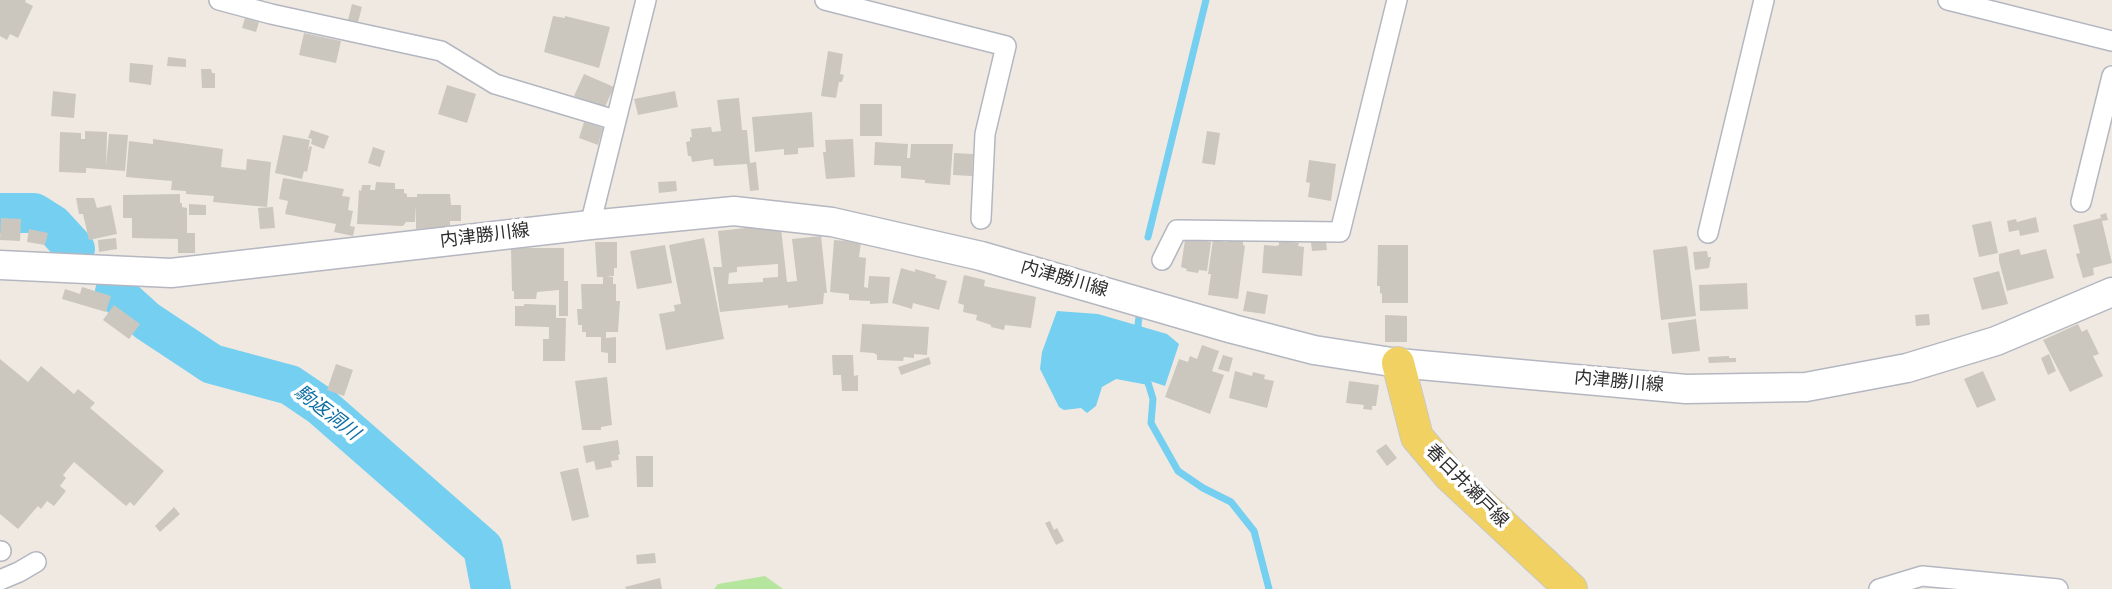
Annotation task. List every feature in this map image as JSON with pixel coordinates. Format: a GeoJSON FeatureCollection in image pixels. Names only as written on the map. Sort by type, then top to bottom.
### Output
{"type":"FeatureCollection","features":[{"type":"Feature","properties":{"kind":"main road","name":"内津勝川線"},"geometry":{"type":"LineString","coordinates":[[0,264],[171,273],[734,211],[832,222],[981,256],[1314,350],[1398,363],[1686,389],[1806,387],[1907,368],[1984,345],[2112,292]]}},
{"type":"Feature","properties":{"kind":"main road","name":"春日井瀬戸線"},"geometry":{"type":"LineString","coordinates":[[1398,363],[1417,437],[1449,475],[1571,589]]}},
{"type":"Feature","properties":{"kind":"street"},"geometry":{"type":"LineString","coordinates":[[219,0],[273,7],[441,51],[495,84],[615,120]]}},
{"type":"Feature","properties":{"kind":"street"},"geometry":{"type":"LineString","coordinates":[[590,225],[646,0]]}},
{"type":"Feature","properties":{"kind":"street"},"geometry":{"type":"LineString","coordinates":[[825,0],[1006,46],[985,134],[981,219]]}},
{"type":"Feature","properties":{"kind":"street"},"geometry":{"type":"LineString","coordinates":[[1162,260],[1177,230],[1340,232],[1397,0]]}},
{"type":"Feature","properties":{"kind":"street"},"geometry":{"type":"LineString","coordinates":[[1708,233],[1764,0]]}},
{"type":"Feature","properties":{"kind":"street"},"geometry":{"type":"LineString","coordinates":[[1948,0],[2112,41]]}},
{"type":"Feature","properties":{"kind":"street"},"geometry":{"type":"LineString","coordinates":[[2081,202],[2112,76]]}},
{"type":"Feature","properties":{"kind":"street"},"geometry":{"type":"LineString","coordinates":[[0,580],[36,562]]}},
{"type":"Feature","properties":{"kind":"street"},"geometry":{"type":"LineString","coordinates":[[1879,589],[1922,576],[2058,589]]}},
{"type":"Feature","properties":{"kind":"green space"},"geometry":{"type":"Polygon","coordinates":[[[765,576],[783,589],[714,589],[718,584],[765,576]]]}},
{"type":"Feature","properties":{"kind":"water"},"geometry":{"type":"Polygon","coordinates":[[[1057,311],[1098,314],[1167,334],[1179,344],[1165,386],[1150,381],[1148,385],[1116,379],[1102,387],[1096,406],[1087,413],[1081,408],[1064,410],[1059,407],[1040,369],[1042,352],[1057,311]]]}},
{"type":"Feature","properties":{"kind":"building"},"geometry":{"type":"Polygon","coordinates":[[[0,0],[26,0],[25,2],[33,6],[18,38],[10,34],[7,40],[0,36],[0,0]]]}},
{"type":"Feature","properties":{"kind":"building"},"geometry":{"type":"Polygon","coordinates":[[[352,4],[362,7],[358,22],[348,20],[352,4]]]}},
{"type":"Feature","properties":{"kind":"building"},"geometry":{"type":"Polygon","coordinates":[[[553,16],[565,16],[610,27],[599,68],[544,52],[553,16]]]}},
{"type":"Feature","properties":{"kind":"building"},"geometry":{"type":"Polygon","coordinates":[[[245,18],[259,22],[256,32],[242,28],[245,18]]]}},
{"type":"Feature","properties":{"kind":"building"},"geometry":{"type":"Polygon","coordinates":[[[304,33],[341,41],[336,63],[299,55],[304,33]]]}},
{"type":"Feature","properties":{"kind":"building"},"geometry":{"type":"Polygon","coordinates":[[[828,51],[843,54],[840,74],[844,75],[842,82],[839,82],[836,98],[821,96],[828,51]]]}},
{"type":"Feature","properties":{"kind":"building"},"geometry":{"type":"Polygon","coordinates":[[[168,57],[186,59],[186,67],[167,66],[168,57]]]}},
{"type":"Feature","properties":{"kind":"building"},"geometry":{"type":"Polygon","coordinates":[[[130,63],[153,65],[151,85],[129,82],[130,63]]]}},
{"type":"Feature","properties":{"kind":"building"},"geometry":{"type":"Polygon","coordinates":[[[201,69],[211,69],[212,73],[215,73],[215,88],[202,88],[201,69]]]}},
{"type":"Feature","properties":{"kind":"building"},"geometry":{"type":"Polygon","coordinates":[[[584,74],[614,87],[604,109],[574,96],[584,74]]]}},
{"type":"Feature","properties":{"kind":"building"},"geometry":{"type":"Polygon","coordinates":[[[447,85],[476,94],[467,123],[438,114],[447,85]]]}},
{"type":"Feature","properties":{"kind":"building"},"geometry":{"type":"Polygon","coordinates":[[[53,91],[76,94],[74,118],[51,116],[53,91]]]}},
{"type":"Feature","properties":{"kind":"building"},"geometry":{"type":"Polygon","coordinates":[[[675,91],[678,107],[638,115],[634,99],[675,91]]]}},
{"type":"Feature","properties":{"kind":"building"},"geometry":{"type":"Polygon","coordinates":[[[739,98],[742,130],[747,130],[750,163],[756,162],[759,190],[750,191],[747,164],[714,166],[713,159],[692,162],[691,156],[688,156],[686,142],[692,137],[691,129],[711,127],[712,132],[721,131],[717,100],[739,98]]]}},
{"type":"Feature","properties":{"kind":"building"},"geometry":{"type":"Polygon","coordinates":[[[860,104],[882,104],[882,136],[860,136],[860,104]]]}},
{"type":"Feature","properties":{"kind":"building"},"geometry":{"type":"Polygon","coordinates":[[[812,112],[814,147],[798,148],[798,154],[784,155],[784,149],[755,152],[752,117],[812,112]]]}},
{"type":"Feature","properties":{"kind":"building"},"geometry":{"type":"Polygon","coordinates":[[[584,122],[603,128],[598,145],[579,138],[584,122]]]}},
{"type":"Feature","properties":{"kind":"building"},"geometry":{"type":"Polygon","coordinates":[[[311,130],[329,136],[324,149],[311,144],[312,139],[308,138],[311,130]]]}},
{"type":"Feature","properties":{"kind":"building"},"geometry":{"type":"Polygon","coordinates":[[[85,131],[107,132],[106,166],[109,134],[128,135],[125,171],[86,168],[86,173],[59,172],[60,132],[81,133],[81,139],[85,139],[85,131]]]}},
{"type":"Feature","properties":{"kind":"building"},"geometry":{"type":"Polygon","coordinates":[[[1207,131],[1220,133],[1215,165],[1202,163],[1207,131]]]}},
{"type":"Feature","properties":{"kind":"building"},"geometry":{"type":"Polygon","coordinates":[[[283,135],[310,140],[308,150],[312,147],[307,172],[304,171],[302,179],[275,173],[283,135]]]}},
{"type":"Feature","properties":{"kind":"building"},"geometry":{"type":"Polygon","coordinates":[[[153,139],[223,149],[221,167],[246,170],[247,159],[271,162],[267,207],[213,202],[214,196],[171,190],[172,181],[126,177],[129,141],[153,144],[153,139]]]}},
{"type":"Feature","properties":{"kind":"building"},"geometry":{"type":"Polygon","coordinates":[[[853,139],[855,177],[826,179],[823,152],[826,152],[825,140],[853,139]]]}},
{"type":"Feature","properties":{"kind":"building"},"geometry":{"type":"Polygon","coordinates":[[[875,142],[908,144],[907,158],[910,158],[911,144],[953,144],[950,185],[901,178],[901,166],[874,165],[875,142]]]}},
{"type":"Feature","properties":{"kind":"building"},"geometry":{"type":"Polygon","coordinates":[[[373,147],[385,151],[380,167],[368,163],[373,147]]]}},
{"type":"Feature","properties":{"kind":"building"},"geometry":{"type":"Polygon","coordinates":[[[954,153],[973,154],[972,176],[953,175],[954,153]]]}},
{"type":"Feature","properties":{"kind":"building"},"geometry":{"type":"Polygon","coordinates":[[[1309,160],[1336,164],[1331,201],[1308,197],[1310,183],[1306,182],[1309,160]]]}},
{"type":"Feature","properties":{"kind":"building"},"geometry":{"type":"Polygon","coordinates":[[[283,178],[344,189],[342,196],[350,197],[348,210],[353,211],[350,226],[355,227],[353,236],[334,232],[336,224],[285,214],[288,201],[279,199],[283,178]]]}},
{"type":"Feature","properties":{"kind":"building"},"geometry":{"type":"Polygon","coordinates":[[[676,181],[677,191],[659,193],[658,182],[676,181]]]}},
{"type":"Feature","properties":{"kind":"building"},"geometry":{"type":"Polygon","coordinates":[[[376,182],[395,183],[395,189],[404,189],[407,197],[417,197],[417,194],[450,194],[451,205],[461,205],[461,221],[450,221],[450,227],[416,229],[416,205],[415,222],[406,222],[403,226],[357,224],[359,190],[361,191],[362,185],[371,185],[370,190],[375,190],[376,182]]]}},
{"type":"Feature","properties":{"kind":"building"},"geometry":{"type":"Polygon","coordinates":[[[180,194],[182,207],[187,208],[187,233],[195,233],[195,253],[178,253],[178,239],[132,238],[132,218],[123,218],[123,195],[180,194]]]}},
{"type":"Feature","properties":{"kind":"building"},"geometry":{"type":"Polygon","coordinates":[[[76,198],[94,198],[97,208],[111,205],[117,234],[89,240],[76,198]]]}},
{"type":"Feature","properties":{"kind":"building"},"geometry":{"type":"Polygon","coordinates":[[[189,204],[206,205],[206,215],[189,215],[189,204]]]}},
{"type":"Feature","properties":{"kind":"building"},"geometry":{"type":"Polygon","coordinates":[[[273,207],[275,228],[260,229],[258,208],[273,207]]]}},
{"type":"Feature","properties":{"kind":"building"},"geometry":{"type":"Polygon","coordinates":[[[2106,213],[2108,220],[2102,221],[2112,263],[2093,268],[2094,275],[2083,278],[2076,254],[2080,253],[2073,225],[2101,218],[2100,215],[2106,213]]]}},
{"type":"Feature","properties":{"kind":"building"},"geometry":{"type":"Polygon","coordinates":[[[2036,217],[2039,232],[2020,236],[2019,230],[2009,232],[2007,221],[2016,219],[2017,222],[2036,217]]]}},
{"type":"Feature","properties":{"kind":"building"},"geometry":{"type":"Polygon","coordinates":[[[1,218],[21,219],[20,241],[0,240],[1,218]]]}},
{"type":"Feature","properties":{"kind":"building"},"geometry":{"type":"Polygon","coordinates":[[[1991,221],[1998,253],[1979,257],[1972,225],[1991,221]]]}},
{"type":"Feature","properties":{"kind":"building"},"geometry":{"type":"Polygon","coordinates":[[[773,225],[781,228],[787,282],[797,281],[792,239],[821,236],[827,293],[824,293],[823,304],[720,312],[713,267],[722,267],[718,231],[773,225]],[[778,264],[737,267],[737,272],[729,273],[728,284],[763,282],[763,278],[778,277],[778,264]]]}},
{"type":"Feature","properties":{"kind":"building"},"geometry":{"type":"Polygon","coordinates":[[[29,229],[48,233],[45,245],[27,242],[29,229]]]}},
{"type":"Feature","properties":{"kind":"building"},"geometry":{"type":"Polygon","coordinates":[[[116,238],[117,249],[99,252],[98,240],[116,238]]]}},
{"type":"Feature","properties":{"kind":"building"},"geometry":{"type":"Polygon","coordinates":[[[704,238],[724,339],[666,350],[659,314],[675,311],[674,305],[681,304],[669,245],[704,238]]]}},
{"type":"Feature","properties":{"kind":"building"},"geometry":{"type":"Polygon","coordinates":[[[1188,238],[1211,242],[1207,271],[1199,270],[1198,273],[1186,271],[1187,269],[1181,267],[1185,240],[1188,241],[1188,238]]]}},
{"type":"Feature","properties":{"kind":"building"},"geometry":{"type":"Polygon","coordinates":[[[1228,239],[1243,241],[1245,246],[1238,299],[1208,295],[1213,240],[1227,242],[1228,239]]]}},
{"type":"Feature","properties":{"kind":"building"},"geometry":{"type":"Polygon","coordinates":[[[834,240],[861,242],[859,257],[866,258],[864,287],[868,288],[869,276],[890,277],[888,303],[870,304],[870,301],[849,300],[849,294],[830,292],[834,240]]]}},
{"type":"Feature","properties":{"kind":"building"},"geometry":{"type":"Polygon","coordinates":[[[1279,241],[1299,243],[1298,246],[1304,247],[1302,276],[1262,273],[1264,245],[1276,246],[1279,241]]]}},
{"type":"Feature","properties":{"kind":"building"},"geometry":{"type":"Polygon","coordinates":[[[595,242],[617,242],[617,268],[614,268],[614,276],[606,276],[613,277],[613,284],[616,284],[616,301],[620,301],[618,332],[606,332],[606,338],[616,337],[616,363],[608,363],[608,353],[601,352],[601,337],[586,337],[586,332],[582,332],[582,325],[578,325],[577,309],[582,309],[581,284],[603,284],[603,277],[597,277],[595,242]]]}},
{"type":"Feature","properties":{"kind":"building"},"geometry":{"type":"Polygon","coordinates":[[[1311,242],[1326,242],[1327,250],[1312,251],[1311,242]]]}},
{"type":"Feature","properties":{"kind":"building"},"geometry":{"type":"Polygon","coordinates":[[[665,245],[672,283],[637,289],[630,251],[665,245]]]}},
{"type":"Feature","properties":{"kind":"building"},"geometry":{"type":"Polygon","coordinates":[[[1378,245],[1408,245],[1408,303],[1382,303],[1380,286],[1377,286],[1378,245]]]}},
{"type":"Feature","properties":{"kind":"building"},"geometry":{"type":"Polygon","coordinates":[[[1687,246],[1696,316],[1661,320],[1653,250],[1687,246]]]}},
{"type":"Feature","properties":{"kind":"building"},"geometry":{"type":"Polygon","coordinates":[[[511,248],[564,248],[568,316],[559,316],[559,290],[537,292],[536,299],[514,299],[511,248]]]}},
{"type":"Feature","properties":{"kind":"building"},"geometry":{"type":"Polygon","coordinates":[[[2019,249],[2021,255],[2046,249],[2054,278],[2007,291],[1999,254],[2019,249]]]}},
{"type":"Feature","properties":{"kind":"building"},"geometry":{"type":"Polygon","coordinates":[[[1707,251],[1708,257],[1711,257],[1709,268],[1695,270],[1693,252],[1707,251]]]}},
{"type":"Feature","properties":{"kind":"building"},"geometry":{"type":"Polygon","coordinates":[[[901,268],[915,272],[915,269],[947,281],[939,310],[913,303],[912,309],[892,303],[901,268]]]}},
{"type":"Feature","properties":{"kind":"building"},"geometry":{"type":"Polygon","coordinates":[[[1999,271],[2008,304],[1982,310],[1973,278],[1999,271]]]}},
{"type":"Feature","properties":{"kind":"building"},"geometry":{"type":"Polygon","coordinates":[[[964,275],[985,280],[984,286],[1036,297],[1031,328],[1005,325],[1004,330],[991,327],[976,320],[977,315],[963,312],[964,305],[958,303],[964,275]]]}},
{"type":"Feature","properties":{"kind":"building"},"geometry":{"type":"Polygon","coordinates":[[[1747,283],[1748,309],[1700,311],[1699,285],[1747,283]]]}},
{"type":"Feature","properties":{"kind":"building"},"geometry":{"type":"Polygon","coordinates":[[[82,287],[111,296],[106,312],[62,299],[65,289],[80,294],[82,287]]]}},
{"type":"Feature","properties":{"kind":"building"},"geometry":{"type":"Polygon","coordinates":[[[1247,291],[1268,295],[1265,314],[1243,311],[1247,291]]]}},
{"type":"Feature","properties":{"kind":"building"},"geometry":{"type":"Polygon","coordinates":[[[114,305],[140,324],[129,339],[103,320],[114,305]]]}},
{"type":"Feature","properties":{"kind":"building"},"geometry":{"type":"Polygon","coordinates":[[[556,305],[556,318],[566,318],[565,361],[543,361],[543,339],[549,339],[549,327],[515,326],[515,306],[556,305]]]}},
{"type":"Feature","properties":{"kind":"building"},"geometry":{"type":"Polygon","coordinates":[[[1929,314],[1930,325],[1916,326],[1915,315],[1929,314]]]}},
{"type":"Feature","properties":{"kind":"building"},"geometry":{"type":"Polygon","coordinates":[[[1385,315],[1407,316],[1407,342],[1385,342],[1385,315]]]}},
{"type":"Feature","properties":{"kind":"building"},"geometry":{"type":"Polygon","coordinates":[[[1696,319],[1700,351],[1672,354],[1668,323],[1696,319]]]}},
{"type":"Feature","properties":{"kind":"building"},"geometry":{"type":"Polygon","coordinates":[[[862,324],[929,327],[927,355],[914,354],[914,358],[904,357],[903,361],[877,360],[874,353],[860,352],[862,324]]]}},
{"type":"Feature","properties":{"kind":"building"},"geometry":{"type":"Polygon","coordinates":[[[2078,324],[2082,332],[2087,329],[2099,354],[2093,356],[2103,376],[2070,392],[2043,340],[2078,324]]]}},
{"type":"Feature","properties":{"kind":"building"},"geometry":{"type":"Polygon","coordinates":[[[1202,345],[1219,351],[1212,371],[1224,375],[1210,414],[1165,397],[1179,359],[1188,362],[1190,356],[1197,359],[1202,345]]]}},
{"type":"Feature","properties":{"kind":"building"},"geometry":{"type":"Polygon","coordinates":[[[2049,354],[2056,371],[2048,375],[2041,358],[2049,354]]]}},
{"type":"Feature","properties":{"kind":"building"},"geometry":{"type":"Polygon","coordinates":[[[832,355],[853,355],[854,376],[858,375],[858,391],[842,391],[841,375],[833,375],[832,355]]]}},
{"type":"Feature","properties":{"kind":"building"},"geometry":{"type":"Polygon","coordinates":[[[1223,355],[1233,358],[1229,372],[1218,369],[1223,355]]]}},
{"type":"Feature","properties":{"kind":"building"},"geometry":{"type":"Polygon","coordinates":[[[929,357],[931,364],[901,375],[898,367],[929,357]]]}},
{"type":"Feature","properties":{"kind":"building"},"geometry":{"type":"Polygon","coordinates":[[[1708,357],[1736,358],[1736,362],[1709,363],[1708,357]]]}},
{"type":"Feature","properties":{"kind":"building"},"geometry":{"type":"Polygon","coordinates":[[[0,359],[28,382],[41,366],[74,394],[78,389],[95,403],[90,408],[164,471],[134,506],[130,502],[126,506],[74,462],[63,475],[66,478],[60,486],[66,491],[54,506],[47,501],[41,509],[38,506],[18,529],[0,514],[0,359]]]}},
{"type":"Feature","properties":{"kind":"building"},"geometry":{"type":"Polygon","coordinates":[[[336,364],[353,370],[344,396],[327,390],[336,364]]]}},
{"type":"Feature","properties":{"kind":"building"},"geometry":{"type":"Polygon","coordinates":[[[1235,371],[1252,376],[1253,372],[1265,375],[1264,379],[1274,381],[1267,408],[1229,398],[1235,371]]]}},
{"type":"Feature","properties":{"kind":"building"},"geometry":{"type":"Polygon","coordinates":[[[1983,371],[1996,400],[1977,408],[1964,379],[1983,371]]]}},
{"type":"Feature","properties":{"kind":"building"},"geometry":{"type":"Polygon","coordinates":[[[607,377],[612,425],[601,427],[601,430],[582,430],[575,381],[607,377]]]}},
{"type":"Feature","properties":{"kind":"building"},"geometry":{"type":"Polygon","coordinates":[[[1349,381],[1379,385],[1376,406],[1372,406],[1372,410],[1363,409],[1364,405],[1346,403],[1349,381]]]}},
{"type":"Feature","properties":{"kind":"building"},"geometry":{"type":"Polygon","coordinates":[[[618,440],[619,460],[611,461],[612,467],[596,470],[594,461],[586,463],[583,446],[618,440]]]}},
{"type":"Feature","properties":{"kind":"building"},"geometry":{"type":"Polygon","coordinates":[[[1386,444],[1397,458],[1387,466],[1376,451],[1386,444]]]}},
{"type":"Feature","properties":{"kind":"building"},"geometry":{"type":"Polygon","coordinates":[[[636,456],[653,456],[653,487],[637,487],[636,456]]]}},
{"type":"Feature","properties":{"kind":"building"},"geometry":{"type":"Polygon","coordinates":[[[578,468],[589,517],[572,521],[560,472],[578,468]]]}},
{"type":"Feature","properties":{"kind":"building"},"geometry":{"type":"Polygon","coordinates":[[[174,507],[180,514],[160,532],[155,526],[174,507]]]}},
{"type":"Feature","properties":{"kind":"building"},"geometry":{"type":"Polygon","coordinates":[[[1050,521],[1064,541],[1056,545],[1045,523],[1050,521]]]}},
{"type":"Feature","properties":{"kind":"building"},"geometry":{"type":"Polygon","coordinates":[[[655,553],[656,563],[637,564],[636,555],[655,553]]]}},
{"type":"Feature","properties":{"kind":"building"},"geometry":{"type":"Polygon","coordinates":[[[660,578],[662,589],[625,587],[660,578]]]}},
{"type":"Feature","properties":{"kind":"waterway"},"geometry":{"type":"LineString","coordinates":[[1148,237],[1206,0]]}},
{"type":"Feature","properties":{"kind":"waterway","name":"駒返洞川"},"geometry":{"type":"LineString","coordinates":[[0,213],[34,213],[53,225],[75,249]]}},
{"type":"Feature","properties":{"kind":"waterway","name":"駒返洞川"},"geometry":{"type":"LineString","coordinates":[[115,292],[147,321],[212,364],[290,385],[321,406],[483,548],[491,589]]}},
{"type":"Feature","properties":{"kind":"waterway"},"geometry":{"type":"LineString","coordinates":[[1139,317],[1139,333]]}},
{"type":"Feature","properties":{"kind":"waterway"},"geometry":{"type":"LineString","coordinates":[[1146,376],[1153,399],[1151,423],[1178,471],[1231,502],[1254,531],[1269,589]]}}]}
